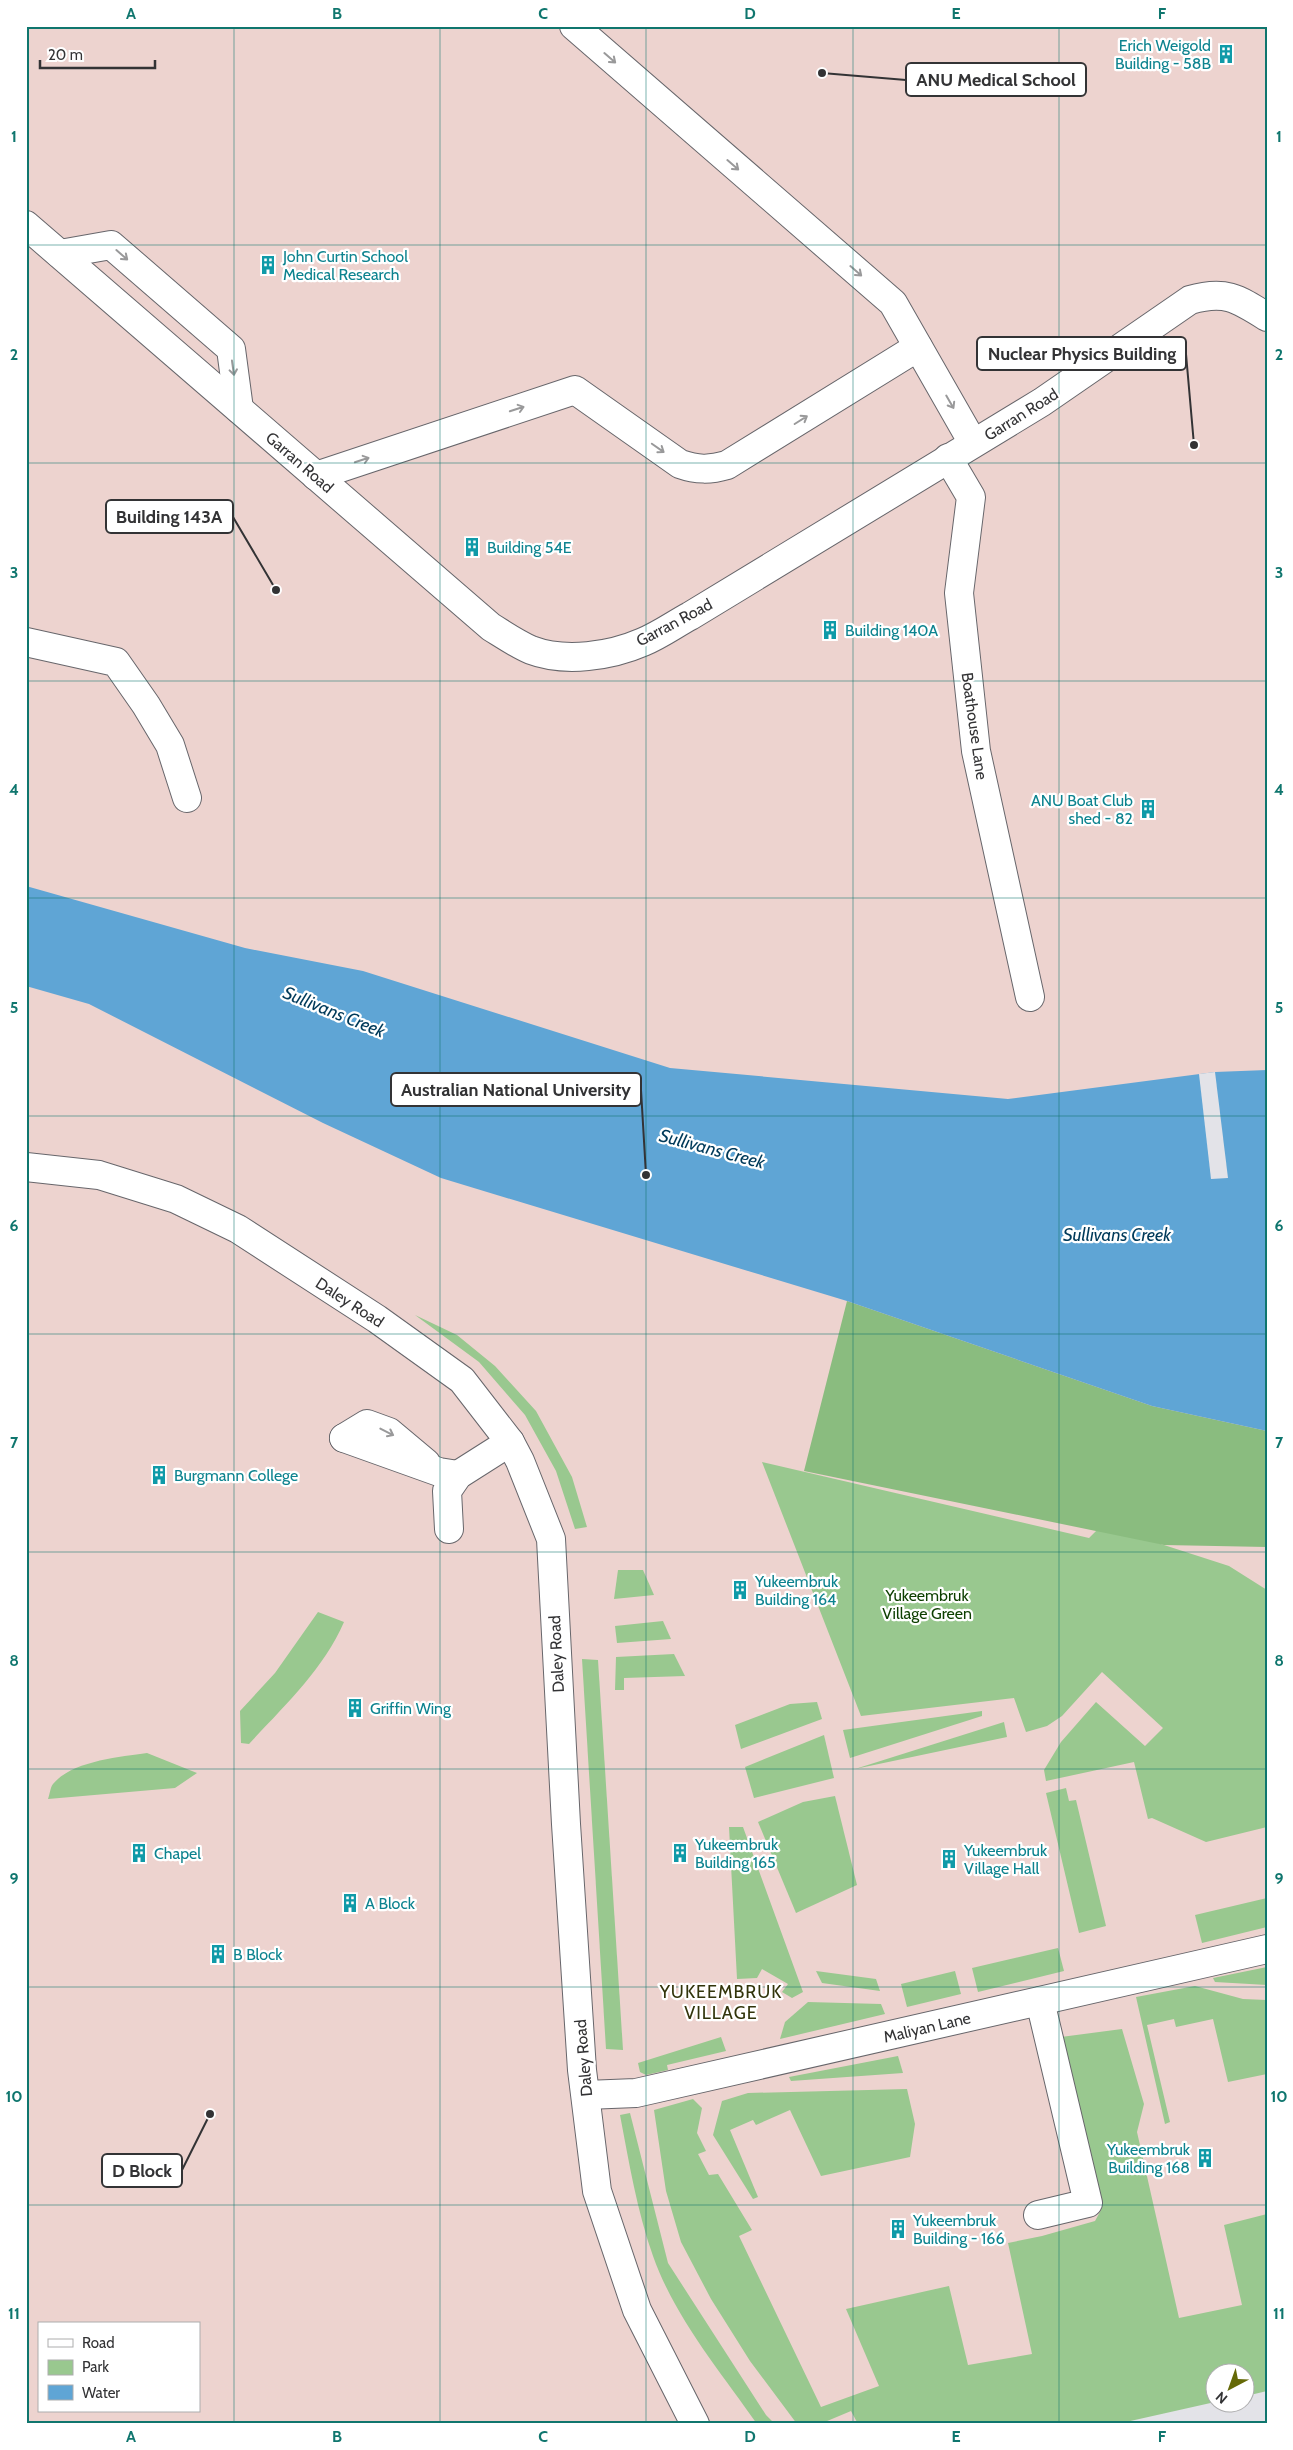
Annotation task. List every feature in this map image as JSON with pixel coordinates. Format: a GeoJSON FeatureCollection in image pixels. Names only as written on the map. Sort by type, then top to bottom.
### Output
{"type":"FeatureCollection","features":[{"type":"Feature","properties":{"kind":"street"},"geometry":{"type":"LineString","coordinates":[[574,26],[893,303],[974,443]]}},
{"type":"Feature","properties":{"kind":"street","name":"Garran Road"},"geometry":{"type":"LineString","coordinates":[[26,225],[491,627],[533,651],[559,656],[579,657],[603,653],[643,642],[690,616],[1042,402],[1190,300],[1210,294],[1237,299],[1267,317]]}},
{"type":"Feature","properties":{"kind":"street"},"geometry":{"type":"LineString","coordinates":[[60,254],[111,245],[231,349],[239,409]]}},
{"type":"Feature","properties":{"kind":"street"},"geometry":{"type":"LineString","coordinates":[[316,476],[575,390],[680,464],[694,469],[712,469],[728,465],[918,347]]}},
{"type":"Feature","properties":{"kind":"street","name":"Boathouse Lane"},"geometry":{"type":"LineString","coordinates":[[948,458],[971,497],[959,593],[976,751],[1030,996]]}},
{"type":"Feature","properties":{"kind":"street"},"geometry":{"type":"LineString","coordinates":[[26,642],[116,662],[146,705],[170,745],[187,798]]}},
{"type":"Feature","properties":{"kind":"street","name":"Daley Road"},"geometry":{"type":"LineString","coordinates":[[26,1167],[99,1175],[176,1199],[238,1230],[376,1318],[462,1380],[510,1442],[551,1539],[566,1824],[586,2095],[597,2191],[638,2310],[695,2424]]}},
{"type":"Feature","properties":{"kind":"street"},"geometry":{"type":"LineString","coordinates":[[449,1529],[445,1472],[510,1442]]}},
{"type":"Feature","properties":{"kind":"street","name":"Maliyan Lane"},"geometry":{"type":"LineString","coordinates":[[586,2095],[636,2093],[1267,1949]]}},
{"type":"Feature","properties":{"kind":"street"},"geometry":{"type":"LineString","coordinates":[[1038,2215],[1088,2203],[1040,2001]]}},
{"type":"Feature","properties":{"kind":"shaded area"},"geometry":{"type":"Polygon","coordinates":[[[26,26],[1267,26],[1267,2350],[1214,2362],[1206,2362],[1206,2364],[939,2424],[26,2424],[26,26]]]}},
{"type":"Feature","properties":{"kind":"green space"},"geometry":{"type":"Polygon","coordinates":[[[847,1301],[1152,1406],[1267,1431],[1267,1547],[1164,1545],[804,1471],[847,1301]]]}},
{"type":"Feature","properties":{"kind":"green space"},"geometry":{"type":"Polygon","coordinates":[[[415,1315],[457,1335],[495,1366],[536,1411],[572,1477],[587,1527],[575,1529],[556,1471],[525,1415],[479,1362],[415,1315]]]}},
{"type":"Feature","properties":{"kind":"green space","name":"Yukeembruk Village Green"},"geometry":{"type":"Polygon","coordinates":[[[762,1462],[1089,1538],[1102,1525],[1229,1566],[1267,1590],[1267,1827],[1206,1842],[1152,1818],[1148,1819],[1134,1762],[1046,1781],[1044,1770],[1061,1742],[1096,1702],[1145,1746],[1163,1728],[1102,1672],[1062,1716],[1047,1726],[1026,1732],[1014,1698],[861,1716],[762,1462]]]}},
{"type":"Feature","properties":{"kind":"green space"},"geometry":{"type":"Polygon","coordinates":[[[618,1570],[643,1570],[654,1595],[614,1599],[618,1570]]]}},
{"type":"Feature","properties":{"kind":"green space"},"geometry":{"type":"Polygon","coordinates":[[[318,1612],[344,1622],[335,1639],[302,1687],[249,1744],[241,1743],[240,1711],[275,1673],[318,1612]]]}},
{"type":"Feature","properties":{"kind":"green space"},"geometry":{"type":"Polygon","coordinates":[[[663,1621],[671,1639],[617,1643],[615,1626],[663,1621]]]}},
{"type":"Feature","properties":{"kind":"green space"},"geometry":{"type":"Polygon","coordinates":[[[674,1654],[685,1676],[624,1678],[624,1690],[615,1690],[616,1657],[674,1654]]]}},
{"type":"Feature","properties":{"kind":"green space"},"geometry":{"type":"Polygon","coordinates":[[[582,1659],[598,1660],[623,2050],[606,2049],[582,1659]]]}},
{"type":"Feature","properties":{"kind":"green space"},"geometry":{"type":"Polygon","coordinates":[[[817,1702],[822,1719],[741,1749],[735,1725],[790,1704],[817,1702]]]}},
{"type":"Feature","properties":{"kind":"green space"},"geometry":{"type":"Polygon","coordinates":[[[982,1711],[982,1716],[850,1758],[843,1730],[982,1711]]]}},
{"type":"Feature","properties":{"kind":"green space"},"geometry":{"type":"Polygon","coordinates":[[[1004,1722],[1007,1737],[855,1769],[1004,1722]]]}},
{"type":"Feature","properties":{"kind":"green space"},"geometry":{"type":"Polygon","coordinates":[[[824,1735],[834,1778],[754,1798],[745,1767],[824,1735]]]}},
{"type":"Feature","properties":{"kind":"green space"},"geometry":{"type":"Polygon","coordinates":[[[147,1753],[197,1773],[175,1788],[48,1799],[53,1784],[61,1776],[72,1770],[97,1761],[147,1753]]]}},
{"type":"Feature","properties":{"kind":"green space"},"geometry":{"type":"Polygon","coordinates":[[[1066,1788],[1069,1801],[1076,1800],[1106,1926],[1079,1933],[1046,1793],[1066,1788]]]}},
{"type":"Feature","properties":{"kind":"green space"},"geometry":{"type":"Polygon","coordinates":[[[835,1796],[857,1885],[796,1913],[758,1822],[803,1802],[835,1796]]]}},
{"type":"Feature","properties":{"kind":"green space"},"geometry":{"type":"Polygon","coordinates":[[[729,1827],[743,1827],[803,1992],[792,1998],[782,1992],[788,1984],[762,1969],[757,1978],[737,1979],[729,1827]]]}},
{"type":"Feature","properties":{"kind":"green space"},"geometry":{"type":"Polygon","coordinates":[[[1267,1898],[1267,1927],[1202,1943],[1195,1915],[1267,1898]]]}},
{"type":"Feature","properties":{"kind":"green space"},"geometry":{"type":"Polygon","coordinates":[[[1058,1948],[1064,1971],[978,1992],[972,1968],[1058,1948]]]}},
{"type":"Feature","properties":{"kind":"green space"},"geometry":{"type":"Polygon","coordinates":[[[1267,1967],[1267,1985],[1215,1982],[1213,1978],[1267,1967]]]}},
{"type":"Feature","properties":{"kind":"green space"},"geometry":{"type":"Polygon","coordinates":[[[816,1971],[876,1979],[880,1991],[822,1983],[816,1971]]]}},
{"type":"Feature","properties":{"kind":"green space"},"geometry":{"type":"Polygon","coordinates":[[[955,1971],[961,1994],[907,2007],[901,1984],[955,1971]]]}},
{"type":"Feature","properties":{"kind":"green space"},"geometry":{"type":"Polygon","coordinates":[[[1195,1986],[1243,1999],[1267,2000],[1267,2074],[1228,2082],[1213,2019],[1176,2027],[1174,2019],[1147,2025],[1170,2122],[1165,2124],[1136,1997],[1195,1986]]]}},
{"type":"Feature","properties":{"kind":"green space"},"geometry":{"type":"Polygon","coordinates":[[[808,2002],[881,2004],[885,2014],[780,2039],[785,2022],[808,2002]]]}},
{"type":"Feature","properties":{"kind":"green space"},"geometry":{"type":"Polygon","coordinates":[[[1122,2029],[1144,2104],[1137,2132],[1179,2318],[1242,2305],[1224,2225],[1267,2214],[1267,2391],[1256,2394],[1256,2362],[1206,2362],[1206,2404],[1117,2424],[858,2424],[851,2411],[820,2424],[797,2424],[750,2361],[711,2299],[681,2242],[666,2191],[654,2110],[693,2099],[702,2108],[697,2133],[706,2151],[698,2154],[709,2175],[718,2174],[752,2230],[739,2236],[821,2407],[879,2386],[846,2309],[949,2286],[968,2365],[1032,2354],[1008,2243],[1042,2236],[1095,2221],[1101,2210],[1061,2037],[1122,2029]]]}},
{"type":"Feature","properties":{"kind":"green space"},"geometry":{"type":"Polygon","coordinates":[[[721,2037],[726,2051],[667,2065],[668,2070],[646,2075],[640,2072],[638,2063],[721,2037]]]}},
{"type":"Feature","properties":{"kind":"green space"},"geometry":{"type":"Polygon","coordinates":[[[898,2056],[903,2073],[791,2081],[789,2077],[898,2056]]]}},
{"type":"Feature","properties":{"kind":"green space"},"geometry":{"type":"Polygon","coordinates":[[[907,2089],[915,2124],[910,2157],[821,2176],[790,2110],[756,2125],[753,2120],[730,2130],[758,2197],[753,2199],[713,2135],[722,2101],[748,2093],[907,2089]]]}},
{"type":"Feature","properties":{"kind":"green space"},"geometry":{"type":"Polygon","coordinates":[[[630,2113],[668,2263],[766,2415],[775,2424],[757,2424],[699,2343],[662,2279],[647,2239],[630,2168],[620,2115],[630,2113]]]}},
{"type":"Feature","properties":{"kind":"water","name":"Sullivans Creek"},"geometry":{"type":"Polygon","coordinates":[[[26,886],[245,948],[363,971],[670,1068],[1008,1099],[1215,1072],[1267,1070],[1267,1431],[1152,1406],[847,1301],[441,1178],[323,1123],[89,1004],[26,986],[26,886]]]}},
{"type":"Feature","properties":{"kind":"pier"},"geometry":{"type":"Polygon","coordinates":[[[1215,1072],[1228,1178],[1211,1179],[1199,1074],[1215,1072]]]}},
{"type":"Feature","properties":{"kind":"place","name":"Erich Weigold Building - 58B"},"geometry":{"type":"Point","coordinates":[1226,54]}},
{"type":"Feature","properties":{"kind":"place","name":"ANU Medical School"},"geometry":{"type":"Point","coordinates":[822,73]}},
{"type":"Feature","properties":{"kind":"place","name":"John Curtin School Medical Research"},"geometry":{"type":"Point","coordinates":[268,265]}},
{"type":"Feature","properties":{"kind":"place","name":"Nuclear Physics Building"},"geometry":{"type":"Point","coordinates":[1194,445]}},
{"type":"Feature","properties":{"kind":"place","name":"Building 54E"},"geometry":{"type":"Point","coordinates":[472,547]}},
{"type":"Feature","properties":{"kind":"place","name":"Building 143A"},"geometry":{"type":"Point","coordinates":[276,590]}},
{"type":"Feature","properties":{"kind":"place","name":"Building 140A"},"geometry":{"type":"Point","coordinates":[830,630]}},
{"type":"Feature","properties":{"kind":"place","name":"ANU Boat Club shed - 82"},"geometry":{"type":"Point","coordinates":[1148,809]}},
{"type":"Feature","properties":{"kind":"place","name":"Australian National University"},"geometry":{"type":"Point","coordinates":[646,1175]}},
{"type":"Feature","properties":{"kind":"place","name":"Burgmann College"},"geometry":{"type":"Point","coordinates":[159,1475]}},
{"type":"Feature","properties":{"kind":"place","name":"Yukeembruk Building 164"},"geometry":{"type":"Point","coordinates":[740,1590]}},
{"type":"Feature","properties":{"kind":"place","name":"Griffin Wing"},"geometry":{"type":"Point","coordinates":[355,1708]}},
{"type":"Feature","properties":{"kind":"place","name":"Chapel"},"geometry":{"type":"Point","coordinates":[139,1853]}},
{"type":"Feature","properties":{"kind":"place","name":"Yukeembruk Building 165"},"geometry":{"type":"Point","coordinates":[680,1853]}},
{"type":"Feature","properties":{"kind":"place","name":"Yukeembruk Village Hall"},"geometry":{"type":"Point","coordinates":[949,1859]}},
{"type":"Feature","properties":{"kind":"place","name":"A Block"},"geometry":{"type":"Point","coordinates":[350,1903]}},
{"type":"Feature","properties":{"kind":"place","name":"B Block"},"geometry":{"type":"Point","coordinates":[218,1954]}},
{"type":"Feature","properties":{"kind":"place","name":"D Block"},"geometry":{"type":"Point","coordinates":[210,2114]}},
{"type":"Feature","properties":{"kind":"place","name":"Yukeembruk Building 168"},"geometry":{"type":"Point","coordinates":[1205,2158]}},
{"type":"Feature","properties":{"kind":"place","name":"Yukeembruk Building - 166"},"geometry":{"type":"Point","coordinates":[898,2229]}},
{"type":"Feature","properties":{"kind":"district","name":"YUKEEMBRUK VILLAGE"},"geometry":{"type":"Point","coordinates":[721,2002]}}]}
